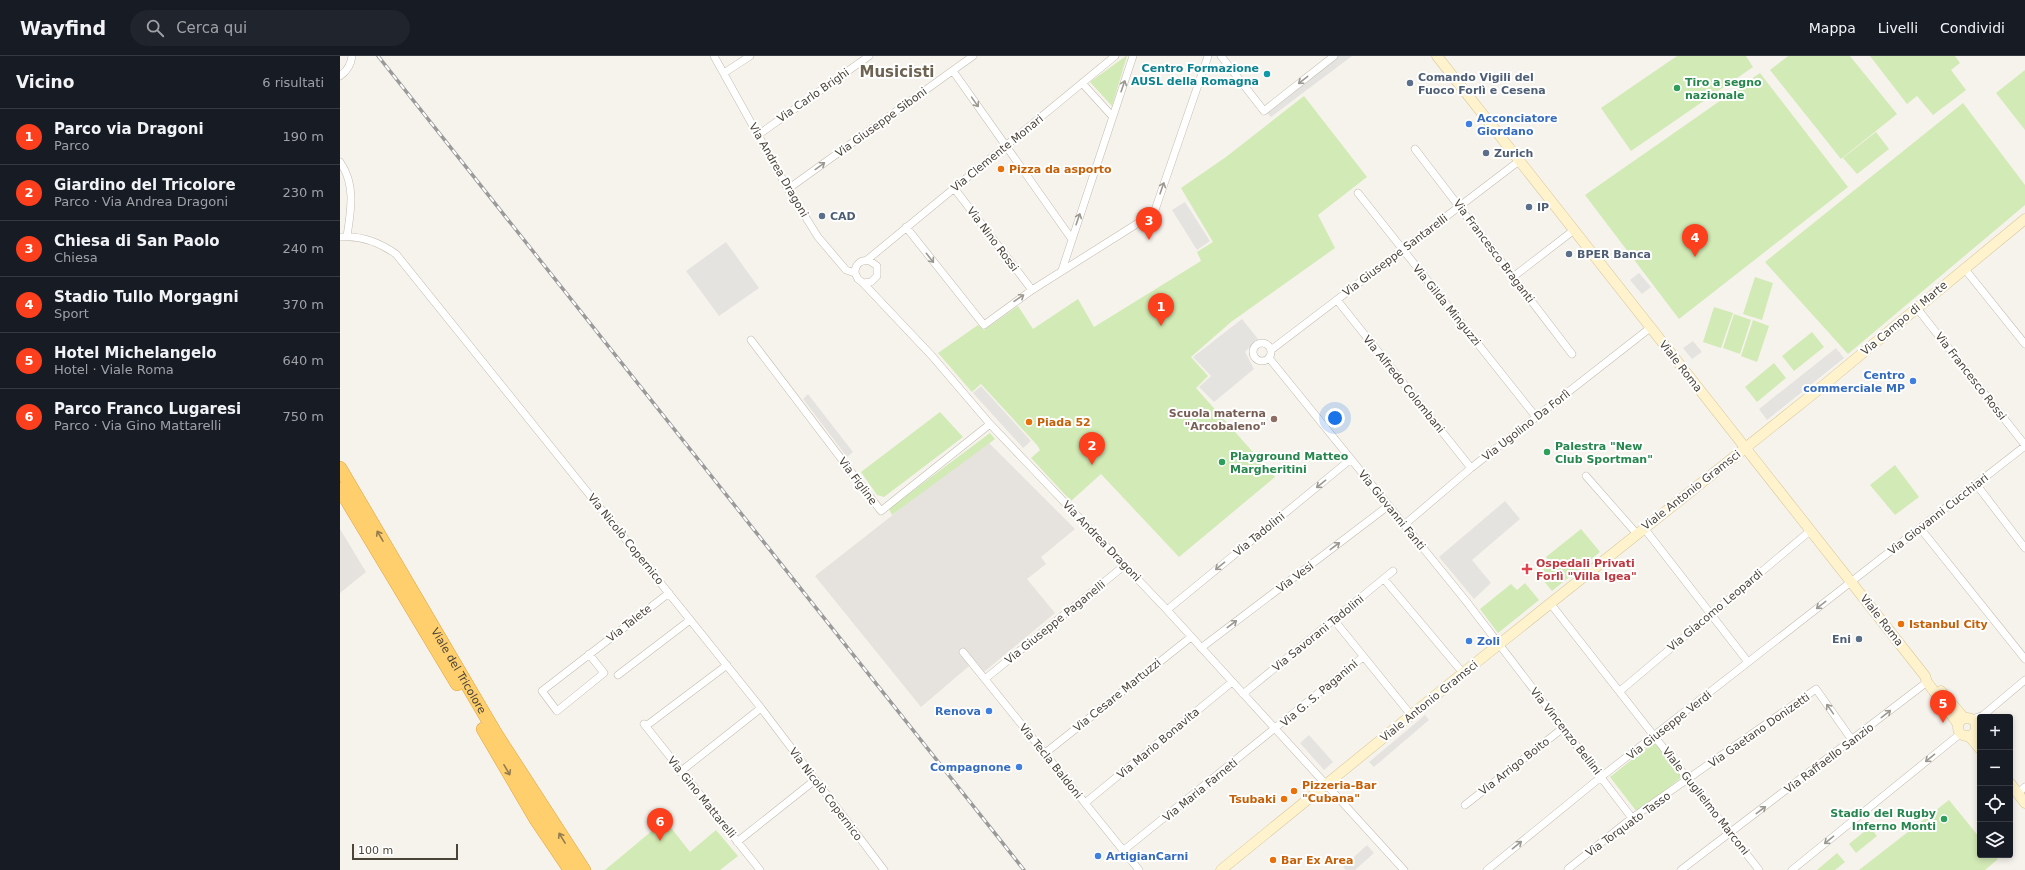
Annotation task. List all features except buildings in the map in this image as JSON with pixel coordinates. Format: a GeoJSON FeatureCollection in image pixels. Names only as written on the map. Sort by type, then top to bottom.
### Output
{"type":"FeatureCollection","features":[{"type":"Feature","properties":{"kind":"highway","name":"Viale del Tricolore"},"geometry":{"type":"LineString","coordinates":[[340,468],[395,572]]}},
{"type":"Feature","properties":{"kind":"highway","name":"Viale del Tricolore"},"geometry":{"type":"LineString","coordinates":[[340,489],[406,589],[496,734],[584,870]]}},
{"type":"Feature","properties":{"kind":"highway","name":"Viale del Tricolore"},"geometry":{"type":"LineString","coordinates":[[406,589],[535,818],[570,870]]}},
{"type":"Feature","properties":{"kind":"main road","name":"Viale Roma"},"geometry":{"type":"LineString","coordinates":[[1441,57],[1650,328],[1852,581],[1926,679],[1972,725],[1977,740]]}},
{"type":"Feature","properties":{"kind":"main road","name":"Via Campo di Marte"},"geometry":{"type":"LineString","coordinates":[[1746,447],[2025,219]]}},
{"type":"Feature","properties":{"kind":"main road","name":"Viale Antonio Gramsci"},"geometry":{"type":"LineString","coordinates":[[1221,870],[1463,673],[1746,447]]}},
{"type":"Feature","properties":{"kind":"main road"},"geometry":{"type":"LineString","coordinates":[[2021,790],[2025,802]]}},
{"type":"Feature","properties":{"kind":"street"},"geometry":{"type":"LineString","coordinates":[[340,76],[347,71],[352,56]]}},
{"type":"Feature","properties":{"kind":"street","name":"Via Andrea Dragoni"},"geometry":{"type":"LineString","coordinates":[[714,56],[788,189],[818,237],[846,270],[855,274]]}},
{"type":"Feature","properties":{"kind":"street"},"geometry":{"type":"LineString","coordinates":[[724,73],[750,56]]}},
{"type":"Feature","properties":{"kind":"street","name":"Via Carlo Brighi"},"geometry":{"type":"LineString","coordinates":[[758,135],[869,56]]}},
{"type":"Feature","properties":{"kind":"street","name":"Via Giuseppe Siboni"},"geometry":{"type":"LineString","coordinates":[[788,189],[973,56]]}},
{"type":"Feature","properties":{"kind":"street","name":"Via Clemente Monari"},"geometry":{"type":"LineString","coordinates":[[867,260],[1115,56]]}},
{"type":"Feature","properties":{"kind":"street"},"geometry":{"type":"LineString","coordinates":[[1062,270],[1071,238],[1133,56]]}},
{"type":"Feature","properties":{"kind":"street"},"geometry":{"type":"LineString","coordinates":[[906,227],[984,325],[1062,270],[1154,213],[1208,56]]}},
{"type":"Feature","properties":{"kind":"street"},"geometry":{"type":"LineString","coordinates":[[1221,56],[1264,111],[1334,56]]}},
{"type":"Feature","properties":{"kind":"street"},"geometry":{"type":"LineString","coordinates":[[953,71],[1071,238]]}},
{"type":"Feature","properties":{"kind":"street"},"geometry":{"type":"LineString","coordinates":[[1082,83],[1112,116]]}},
{"type":"Feature","properties":{"kind":"street","name":"Via Francesco Braganti"},"geometry":{"type":"LineString","coordinates":[[1415,149],[1572,354]]}},
{"type":"Feature","properties":{"kind":"street","name":"Via Giuseppe Santarelli"},"geometry":{"type":"LineString","coordinates":[[1271,350],[1520,161]]}},
{"type":"Feature","properties":{"kind":"street","name":"Via Nicolò Copernico"},"geometry":{"type":"LineString","coordinates":[[340,162],[347,172],[353,200],[343,237],[369,239],[396,254],[762,708],[884,870]]}},
{"type":"Feature","properties":{"kind":"street","name":"Via Nino Rossi"},"geometry":{"type":"LineString","coordinates":[[954,188],[1032,290]]}},
{"type":"Feature","properties":{"kind":"street","name":"Via Gilda Minguzzi"},"geometry":{"type":"LineString","coordinates":[[1358,193],[1536,417]]}},
{"type":"Feature","properties":{"kind":"street"},"geometry":{"type":"LineString","coordinates":[[1513,277],[1574,230]]}},
{"type":"Feature","properties":{"kind":"street"},"geometry":{"type":"LineString","coordinates":[[876,266],[867,260],[858,265],[855,274],[863,283],[873,281],[877,276],[876,266],[879,250]]}},
{"type":"Feature","properties":{"kind":"street"},"geometry":{"type":"LineString","coordinates":[[1964,268],[2024,340]]}},
{"type":"Feature","properties":{"kind":"street"},"geometry":{"type":"LineString","coordinates":[[873,281],[876,296]]}},
{"type":"Feature","properties":{"kind":"street","name":"Via Andrea Dragoni"},"geometry":{"type":"LineString","coordinates":[[863,283],[932,356],[990,424],[1167,610],[1404,870]]}},
{"type":"Feature","properties":{"kind":"street","name":"Via Alfredo Colombani"},"geometry":{"type":"LineString","coordinates":[[1337,300],[1471,468]]}},
{"type":"Feature","properties":{"kind":"street","name":"Via Francesco Rossi"},"geometry":{"type":"LineString","coordinates":[[1916,307],[2025,445]]}},
{"type":"Feature","properties":{"kind":"street","name":"Via Ugolino Da Forlì"},"geometry":{"type":"LineString","coordinates":[[1404,525],[1471,468],[1650,328]]}},
{"type":"Feature","properties":{"kind":"street","name":"Via Figline"},"geometry":{"type":"LineString","coordinates":[[750,340],[881,510],[990,424]]}},
{"type":"Feature","properties":{"kind":"street"},"geometry":{"type":"LineString","coordinates":[[1261,343],[1268,345],[1271,350],[1269,358],[1264,361],[1259,360],[1254,356],[1253,351],[1256,345],[1261,343]]}},
{"type":"Feature","properties":{"kind":"street","name":"Via Giovanni Fanti"},"geometry":{"type":"LineString","coordinates":[[1269,358],[1466,601],[1499,645]]}},
{"type":"Feature","properties":{"kind":"street","name":"Via Giovanni Cucchiari"},"geometry":{"type":"LineString","coordinates":[[1852,581],[2025,445]]}},
{"type":"Feature","properties":{"kind":"street","name":"Via Tadolini"},"geometry":{"type":"LineString","coordinates":[[1167,610],[1351,459]]}},
{"type":"Feature","properties":{"kind":"street","name":"Viale Antonio Gramsci"},"geometry":{"type":"LineString","coordinates":[[1586,476],[1640,531]]}},
{"type":"Feature","properties":{"kind":"street"},"geometry":{"type":"LineString","coordinates":[[1976,484],[2025,548]]}},
{"type":"Feature","properties":{"kind":"street","name":"Via Vesi"},"geometry":{"type":"LineString","coordinates":[[1201,648],[1388,506]]}},
{"type":"Feature","properties":{"kind":"street"},"geometry":{"type":"LineString","coordinates":[[1920,528],[2025,659]]}},
{"type":"Feature","properties":{"kind":"street","name":"Via Giacomo Leopardi"},"geometry":{"type":"LineString","coordinates":[[1620,691],[1811,530]]}},
{"type":"Feature","properties":{"kind":"street"},"geometry":{"type":"LineString","coordinates":[[1640,531],[1710,614],[1748,662]]}},
{"type":"Feature","properties":{"kind":"street","name":"Via Giuseppe Paganelli"},"geometry":{"type":"LineString","coordinates":[[985,679],[1125,565]]}},
{"type":"Feature","properties":{"kind":"street","name":"Via Savorani Tadolini"},"geometry":{"type":"LineString","coordinates":[[1243,694],[1393,571]]}},
{"type":"Feature","properties":{"kind":"street"},"geometry":{"type":"LineString","coordinates":[[1384,579],[1463,673]]}},
{"type":"Feature","properties":{"kind":"street","name":"Via Giuseppe Verdi"},"geometry":{"type":"LineString","coordinates":[[1487,870],[1601,777],[1852,581]]}},
{"type":"Feature","properties":{"kind":"street","name":"Via Talete"},"geometry":{"type":"LineString","coordinates":[[589,654],[604,673],[558,711],[542,691],[589,654],[669,592]]}},
{"type":"Feature","properties":{"kind":"street","name":"Viale Guglielmo Marconi"},"geometry":{"type":"LineString","coordinates":[[1550,603],[1690,779],[1730,834],[1759,869]]}},
{"type":"Feature","properties":{"kind":"street"},"geometry":{"type":"LineString","coordinates":[[618,675],[690,620]]}},
{"type":"Feature","properties":{"kind":"street"},"geometry":{"type":"LineString","coordinates":[[1334,620],[1411,715]]}},
{"type":"Feature","properties":{"kind":"street","name":"Via Cesare Martuzzi"},"geometry":{"type":"LineString","coordinates":[[1044,754],[1191,637]]}},
{"type":"Feature","properties":{"kind":"street","name":"Via Vincenzo Bellini"},"geometry":{"type":"LineString","coordinates":[[1499,645],[1632,818]]}},
{"type":"Feature","properties":{"kind":"street","name":"Via Tecla Baldoni"},"geometry":{"type":"LineString","coordinates":[[963,652],[1139,870]]}},
{"type":"Feature","properties":{"kind":"street","name":"Via G. S. Paganini"},"geometry":{"type":"LineString","coordinates":[[1276,729],[1363,657]]}},
{"type":"Feature","properties":{"kind":"street","name":"Via Gino Mattarelli"},"geometry":{"type":"LineString","coordinates":[[727,665],[645,725],[680,772],[760,870]]}},
{"type":"Feature","properties":{"kind":"street","name":"Via Raffaello Sanzio"},"geometry":{"type":"LineString","coordinates":[[1681,870],[1852,740],[1926,679]]}},
{"type":"Feature","properties":{"kind":"street"},"geometry":{"type":"LineString","coordinates":[[1792,870],[1972,725],[2025,680]]}},
{"type":"Feature","properties":{"kind":"street","name":"Via Mario Bonavita"},"geometry":{"type":"LineString","coordinates":[[1085,803],[1232,682]]}},
{"type":"Feature","properties":{"kind":"street","name":"Via Gaetano Donizetti"},"geometry":{"type":"LineString","coordinates":[[1690,779],[1816,690],[1852,740]]}},
{"type":"Feature","properties":{"kind":"street"},"geometry":{"type":"LineString","coordinates":[[680,772],[762,708]]}},
{"type":"Feature","properties":{"kind":"street","name":"Via Arrigo Boito"},"geometry":{"type":"LineString","coordinates":[[1465,805],[1563,728]]}},
{"type":"Feature","properties":{"kind":"street","name":"Via Maria Farneti"},"geometry":{"type":"LineString","coordinates":[[1124,850],[1276,729]]}},
{"type":"Feature","properties":{"kind":"street","name":"Via Torquato Tasso"},"geometry":{"type":"LineString","coordinates":[[1569,870],[1568,869],[1632,818],[1690,779]]}},
{"type":"Feature","properties":{"kind":"street"},"geometry":{"type":"LineString","coordinates":[[737,842],[815,780]]}},
{"type":"Feature","properties":{"kind":"shaded area"},"geometry":{"type":"Polygon","coordinates":[[[1336,56],[1352,56],[1271,117],[1266,112],[1336,56]]]}},
{"type":"Feature","properties":{"kind":"shaded area"},"geometry":{"type":"Polygon","coordinates":[[[1185,202],[1210,241],[1197,250],[1172,210],[1185,202]]]}},
{"type":"Feature","properties":{"kind":"shaded area"},"geometry":{"type":"Polygon","coordinates":[[[726,242],[759,288],[719,316],[686,271],[726,242]]]}},
{"type":"Feature","properties":{"kind":"shaded area"},"geometry":{"type":"Polygon","coordinates":[[[1639,273],[1651,287],[1642,294],[1630,280],[1639,273]]]}},
{"type":"Feature","properties":{"kind":"shaded area"},"geometry":{"type":"Polygon","coordinates":[[[1242,319],[1258,339],[1245,352],[1254,369],[1214,402],[1199,387],[1211,376],[1193,357],[1242,319]]]}},
{"type":"Feature","properties":{"kind":"shaded area"},"geometry":{"type":"Polygon","coordinates":[[[1693,341],[1702,352],[1692,359],[1683,348],[1693,341]]]}},
{"type":"Feature","properties":{"kind":"shaded area"},"geometry":{"type":"Polygon","coordinates":[[[1836,348],[1844,358],[1767,420],[1759,409],[1836,348]]]}},
{"type":"Feature","properties":{"kind":"shaded area"},"geometry":{"type":"Polygon","coordinates":[[[981,386],[1031,441],[1023,448],[973,393],[981,386]]]}},
{"type":"Feature","properties":{"kind":"shaded area"},"geometry":{"type":"Polygon","coordinates":[[[808,394],[853,452],[847,457],[803,399],[808,394]]]}},
{"type":"Feature","properties":{"kind":"shaded area"},"geometry":{"type":"Polygon","coordinates":[[[987,441],[1075,529],[1041,557],[1046,564],[1027,579],[1055,613],[984,672],[975,661],[921,707],[815,576],[987,441]]]}},
{"type":"Feature","properties":{"kind":"shaded area"},"geometry":{"type":"Polygon","coordinates":[[[1505,501],[1520,519],[1472,560],[1491,583],[1474,599],[1439,557],[1505,501]]]}},
{"type":"Feature","properties":{"kind":"shaded area"},"geometry":{"type":"Polygon","coordinates":[[[340,529],[366,572],[340,593],[340,529]]]}},
{"type":"Feature","properties":{"kind":"shaded area"},"geometry":{"type":"Polygon","coordinates":[[[1425,715],[1429,720],[1374,767],[1369,762],[1425,715]]]}},
{"type":"Feature","properties":{"kind":"shaded area"},"geometry":{"type":"Polygon","coordinates":[[[1309,735],[1333,762],[1324,770],[1300,743],[1309,735]]]}},
{"type":"Feature","properties":{"kind":"shaded area"},"geometry":{"type":"Polygon","coordinates":[[[1367,845],[1374,853],[1355,870],[1346,870],[1343,867],[1367,845]]]}},
{"type":"Feature","properties":{"kind":"green space"},"geometry":{"type":"Polygon","coordinates":[[[1127,56],[1112,106],[1090,82],[1127,56]]]}},
{"type":"Feature","properties":{"kind":"green space","name":"Tiro a segno nazionale"},"geometry":{"type":"Polygon","coordinates":[[[1677,56],[1746,56],[1753,67],[1631,151],[1601,108],[1677,56]]]}},
{"type":"Feature","properties":{"kind":"green space"},"geometry":{"type":"Polygon","coordinates":[[[1788,56],[1850,56],[1897,114],[1841,159],[1770,70],[1788,56]]]}},
{"type":"Feature","properties":{"kind":"green space"},"geometry":{"type":"Polygon","coordinates":[[[1870,56],[1955,56],[1960,63],[1951,70],[1966,90],[1933,115],[1917,96],[1907,104],[1870,56]]]}},
{"type":"Feature","properties":{"kind":"green space"},"geometry":{"type":"Polygon","coordinates":[[[2025,70],[2025,130],[1996,93],[2025,70]]]}},
{"type":"Feature","properties":{"kind":"green space"},"geometry":{"type":"Polygon","coordinates":[[[1760,73],[1848,187],[1679,319],[1585,195],[1760,73]]]}},
{"type":"Feature","properties":{"kind":"green space"},"geometry":{"type":"Polygon","coordinates":[[[1304,96],[1367,177],[1318,215],[1335,248],[1231,322],[1191,357],[1208,376],[1196,388],[1275,477],[1179,557],[1101,474],[1071,501],[1031,458],[1040,450],[1037,445],[981,384],[972,392],[938,353],[978,325],[984,330],[1018,306],[1033,329],[1078,299],[1094,327],[1201,261],[1197,252],[1213,242],[1181,188],[1226,157],[1304,96]]]}},
{"type":"Feature","properties":{"kind":"green space"},"geometry":{"type":"Polygon","coordinates":[[[1963,103],[2025,185],[2025,205],[1848,354],[1765,262],[1963,103]]]}},
{"type":"Feature","properties":{"kind":"green space"},"geometry":{"type":"Polygon","coordinates":[[[1876,132],[1889,149],[1857,174],[1843,158],[1876,132]]]}},
{"type":"Feature","properties":{"kind":"green space"},"geometry":{"type":"Polygon","coordinates":[[[1755,277],[1773,283],[1762,320],[1743,314],[1755,277]]]}},
{"type":"Feature","properties":{"kind":"green space"},"geometry":{"type":"Polygon","coordinates":[[[1714,307],[1733,313],[1721,348],[1703,342],[1714,307]]]}},
{"type":"Feature","properties":{"kind":"green space"},"geometry":{"type":"Polygon","coordinates":[[[1734,314],[1751,320],[1740,354],[1723,348],[1734,314]]]}},
{"type":"Feature","properties":{"kind":"green space"},"geometry":{"type":"Polygon","coordinates":[[[1753,320],[1769,326],[1757,362],[1741,356],[1753,320]]]}},
{"type":"Feature","properties":{"kind":"green space"},"geometry":{"type":"Polygon","coordinates":[[[1812,332],[1824,347],[1794,371],[1782,356],[1812,332]]]}},
{"type":"Feature","properties":{"kind":"green space"},"geometry":{"type":"Polygon","coordinates":[[[1774,363],[1786,378],[1757,402],[1745,387],[1774,363]]]}},
{"type":"Feature","properties":{"kind":"green space"},"geometry":{"type":"Polygon","coordinates":[[[940,412],[963,437],[884,497],[877,495],[861,472],[940,412]]]}},
{"type":"Feature","properties":{"kind":"green space"},"geometry":{"type":"Polygon","coordinates":[[[990,433],[995,439],[892,515],[889,509],[891,507],[990,433]]]}},
{"type":"Feature","properties":{"kind":"green space"},"geometry":{"type":"Polygon","coordinates":[[[1895,465],[1919,497],[1895,515],[1870,485],[1895,465]]]}},
{"type":"Feature","properties":{"kind":"green space"},"geometry":{"type":"Polygon","coordinates":[[[1581,529],[1600,552],[1552,591],[1538,574],[1551,563],[1546,557],[1581,529]]]}},
{"type":"Feature","properties":{"kind":"green space"},"geometry":{"type":"Polygon","coordinates":[[[1525,583],[1539,600],[1498,633],[1480,609],[1511,584],[1517,590],[1525,583]]]}},
{"type":"Feature","properties":{"kind":"green space"},"geometry":{"type":"Polygon","coordinates":[[[1654,742],[1682,777],[1637,812],[1610,777],[1654,742]]]}},
{"type":"Feature","properties":{"kind":"green space","name":"Stadio del Rugby Inferno Monti"},"geometry":{"type":"Polygon","coordinates":[[[1949,800],[1977,834],[1977,858],[1998,859],[1985,870],[1859,870],[1949,800]]]}},
{"type":"Feature","properties":{"kind":"green space"},"geometry":{"type":"Polygon","coordinates":[[[665,820],[690,852],[716,830],[738,856],[720,870],[605,870],[665,820]]]}},
{"type":"Feature","properties":{"kind":"green space"},"geometry":{"type":"Polygon","coordinates":[[[1870,827],[1877,836],[1856,853],[1849,844],[1870,827]]]}},
{"type":"Feature","properties":{"kind":"green space"},"geometry":{"type":"Polygon","coordinates":[[[1837,853],[1845,862],[1835,870],[1817,870],[1837,853]]]}},
{"type":"Feature","properties":{"kind":"railway"},"geometry":{"type":"LineString","coordinates":[[378,56],[1024,870]]}},
{"type":"Feature","properties":{"kind":"place","name":"Centro Formazione AUSL della Romagna"},"geometry":{"type":"Point","coordinates":[1267,74]}},
{"type":"Feature","properties":{"kind":"place","name":"Comando Vigili del Fuoco Forlì e Cesena"},"geometry":{"type":"Point","coordinates":[1410,83]}},
{"type":"Feature","properties":{"kind":"place","name":"Tiro a segno nazionale"},"geometry":{"type":"Point","coordinates":[1677,88]}},
{"type":"Feature","properties":{"kind":"place","name":"Acconciatore Giordano"},"geometry":{"type":"Point","coordinates":[1469,124]}},
{"type":"Feature","properties":{"kind":"place","name":"Zurich"},"geometry":{"type":"Point","coordinates":[1486,153]}},
{"type":"Feature","properties":{"kind":"place","name":"Pizza da asporto"},"geometry":{"type":"Point","coordinates":[1001,169]}},
{"type":"Feature","properties":{"kind":"place","name":"IP"},"geometry":{"type":"Point","coordinates":[1529,207]}},
{"type":"Feature","properties":{"kind":"place","name":"CAD"},"geometry":{"type":"Point","coordinates":[822,216]}},
{"type":"Feature","properties":{"kind":"place","name":"Chiesa di San Paolo"},"geometry":{"type":"Point","coordinates":[1149,240]}},
{"type":"Feature","properties":{"kind":"place","name":"BPER Banca"},"geometry":{"type":"Point","coordinates":[1569,254]}},
{"type":"Feature","properties":{"kind":"place","name":"Stadio Tullo Morgagni"},"geometry":{"type":"Point","coordinates":[1695,257]}},
{"type":"Feature","properties":{"kind":"place","name":"Parco via Dragoni"},"geometry":{"type":"Point","coordinates":[1161,326]}},
{"type":"Feature","properties":{"kind":"place","name":"Centro commerciale MP"},"geometry":{"type":"Point","coordinates":[1913,381]}},
{"type":"Feature","properties":{"kind":"place","name":"Scuola materna \"Arcobaleno\""},"geometry":{"type":"Point","coordinates":[1274,419]}},
{"type":"Feature","properties":{"kind":"place","name":"Piada 52"},"geometry":{"type":"Point","coordinates":[1029,422]}},
{"type":"Feature","properties":{"kind":"place","name":"Palestra \"New Club Sportman\""},"geometry":{"type":"Point","coordinates":[1547,452]}},
{"type":"Feature","properties":{"kind":"place","name":"Playground Matteo Margheritini"},"geometry":{"type":"Point","coordinates":[1222,462]}},
{"type":"Feature","properties":{"kind":"place","name":"Giardino del Tricolore"},"geometry":{"type":"Point","coordinates":[1092,465]}},
{"type":"Feature","properties":{"kind":"place","name":"Ospedali Privati Forlì \"Villa Igea\""},"geometry":{"type":"Point","coordinates":[1527,569]}},
{"type":"Feature","properties":{"kind":"place","name":"Istanbul City"},"geometry":{"type":"Point","coordinates":[1901,624]}},
{"type":"Feature","properties":{"kind":"place","name":"Eni"},"geometry":{"type":"Point","coordinates":[1859,639]}},
{"type":"Feature","properties":{"kind":"place","name":"Zoli"},"geometry":{"type":"Point","coordinates":[1469,641]}},
{"type":"Feature","properties":{"kind":"place","name":"Renova"},"geometry":{"type":"Point","coordinates":[989,711]}},
{"type":"Feature","properties":{"kind":"place","name":"Hotel Michelangelo"},"geometry":{"type":"Point","coordinates":[1943,723]}},
{"type":"Feature","properties":{"kind":"place","name":"Compagnone"},"geometry":{"type":"Point","coordinates":[1019,767]}},
{"type":"Feature","properties":{"kind":"place","name":"Pizzeria-Bar \"Cubana\""},"geometry":{"type":"Point","coordinates":[1294,791]}},
{"type":"Feature","properties":{"kind":"place","name":"Tsubaki"},"geometry":{"type":"Point","coordinates":[1284,799]}},
{"type":"Feature","properties":{"kind":"place","name":"Stadio del Rugby Inferno Monti"},"geometry":{"type":"Point","coordinates":[1944,819]}},
{"type":"Feature","properties":{"kind":"place","name":"Parco Franco Lugaresi"},"geometry":{"type":"Point","coordinates":[660,841]}},
{"type":"Feature","properties":{"kind":"place","name":"ArtigianCarni"},"geometry":{"type":"Point","coordinates":[1098,856]}},
{"type":"Feature","properties":{"kind":"place","name":"Bar Ex Area"},"geometry":{"type":"Point","coordinates":[1273,860]}},
{"type":"Feature","properties":{"kind":"district","name":"Musicisti"},"geometry":{"type":"Point","coordinates":[897,72]}}]}
